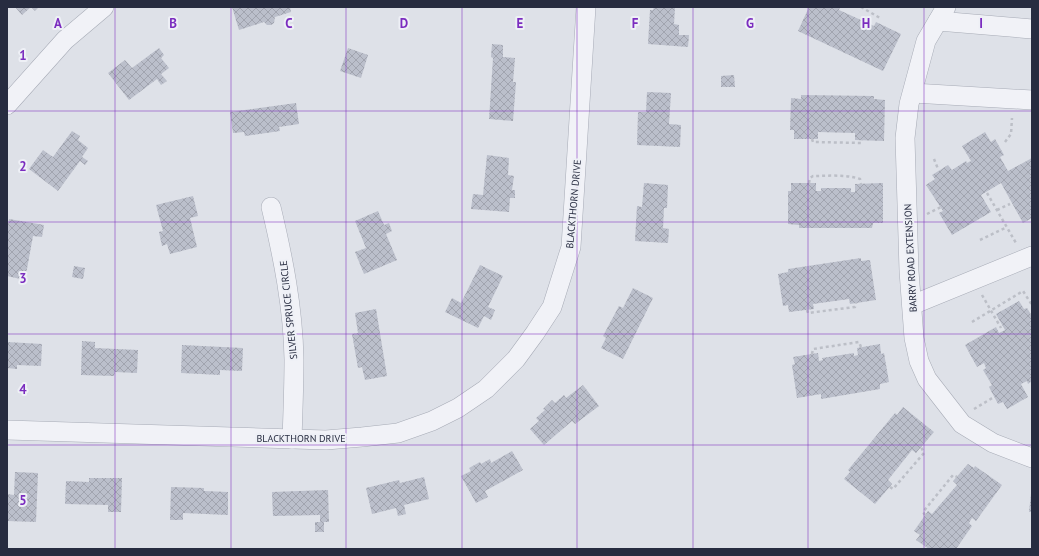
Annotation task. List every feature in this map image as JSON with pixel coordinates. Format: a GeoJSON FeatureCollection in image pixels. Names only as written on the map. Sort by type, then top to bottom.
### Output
{"type":"FeatureCollection","features":[{"type":"Feature","properties":{"kind":"street"},"geometry":{"type":"LineString","coordinates":[[7,105],[65,40],[104,7]]}},
{"type":"Feature","properties":{"kind":"street","name":"BLACKTHORN DRIVE"},"geometry":{"type":"LineString","coordinates":[[7,430],[326,440],[362,437],[398,433],[432,421],[458,408],[486,389],[516,359],[552,307],[571,247],[586,7]]}},
{"type":"Feature","properties":{"kind":"street"},"geometry":{"type":"LineString","coordinates":[[942,14],[1032,29]]}},
{"type":"Feature","properties":{"kind":"street","name":"BARRY ROAD EXTENSION"},"geometry":{"type":"LineString","coordinates":[[942,14],[926,41],[909,104],[905,138],[909,271],[914,338],[919,361],[927,379],[962,424],[993,443],[1032,458]]}},
{"type":"Feature","properties":{"kind":"street"},"geometry":{"type":"LineString","coordinates":[[912,93],[1032,100]]}},
{"type":"Feature","properties":{"kind":"street","name":"SILVER SPRUCE CIRCLE"},"geometry":{"type":"LineString","coordinates":[[271,207],[283,256],[291,316],[294,359],[292,439]]}},
{"type":"Feature","properties":{"kind":"street"},"geometry":{"type":"LineString","coordinates":[[912,305],[1028,258]]}},
{"type":"Feature","properties":{"kind":"path"},"geometry":{"type":"LineString","coordinates":[[861,7],[880,18]]}},
{"type":"Feature","properties":{"kind":"path"},"geometry":{"type":"LineString","coordinates":[[1005,142],[1012,134],[1012,113]]}},
{"type":"Feature","properties":{"kind":"path"},"geometry":{"type":"LineString","coordinates":[[812,139],[813,142],[861,143],[862,140]]}},
{"type":"Feature","properties":{"kind":"path"},"geometry":{"type":"LineString","coordinates":[[934,159],[938,168]]}},
{"type":"Feature","properties":{"kind":"path"},"geometry":{"type":"LineString","coordinates":[[809,183],[812,176],[831,176],[855,177],[860,179],[861,184]]}},
{"type":"Feature","properties":{"kind":"path"},"geometry":{"type":"LineString","coordinates":[[987,193],[1006,227],[1028,258]]}},
{"type":"Feature","properties":{"kind":"path"},"geometry":{"type":"LineString","coordinates":[[997,210],[1010,204]]}},
{"type":"Feature","properties":{"kind":"path"},"geometry":{"type":"LineString","coordinates":[[922,216],[941,207]]}},
{"type":"Feature","properties":{"kind":"path"},"geometry":{"type":"LineString","coordinates":[[980,240],[1006,227]]}},
{"type":"Feature","properties":{"kind":"path"},"geometry":{"type":"LineString","coordinates":[[973,280],[1001,328]]}},
{"type":"Feature","properties":{"kind":"path"},"geometry":{"type":"LineString","coordinates":[[972,322],[1023,291],[1032,305]]}},
{"type":"Feature","properties":{"kind":"path"},"geometry":{"type":"LineString","coordinates":[[807,310],[808,313],[820,312],[855,307],[856,303]]}},
{"type":"Feature","properties":{"kind":"path"},"geometry":{"type":"LineString","coordinates":[[812,354],[813,348],[838,344],[859,342],[861,347]]}},
{"type":"Feature","properties":{"kind":"path"},"geometry":{"type":"LineString","coordinates":[[969,411],[994,397]]}},
{"type":"Feature","properties":{"kind":"path"},"geometry":{"type":"LineString","coordinates":[[890,487],[893,489],[924,453],[921,448]]}},
{"type":"Feature","properties":{"kind":"path"},"geometry":{"type":"LineString","coordinates":[[925,515],[923,512],[953,475],[957,477]]}},
{"type":"Feature","properties":{"kind":"building"},"geometry":{"type":"Polygon","coordinates":[[[15,7],[31,7],[22,15],[15,7]]]}},
{"type":"Feature","properties":{"kind":"building"},"geometry":{"type":"Polygon","coordinates":[[[31,7],[39,7],[35,11],[31,7]]]}},
{"type":"Feature","properties":{"kind":"building"},"geometry":{"type":"Polygon","coordinates":[[[232,7],[290,7],[291,12],[275,17],[274,23],[271,25],[267,25],[264,22],[239,30],[232,7]]]}},
{"type":"Feature","properties":{"kind":"building"},"geometry":{"type":"Polygon","coordinates":[[[654,7],[675,7],[674,24],[679,25],[679,35],[689,35],[688,47],[648,44],[650,10],[653,10],[654,7]]]}},
{"type":"Feature","properties":{"kind":"building"},"geometry":{"type":"Polygon","coordinates":[[[809,7],[840,7],[839,10],[874,26],[876,22],[901,34],[883,71],[798,31],[809,7]]]}},
{"type":"Feature","properties":{"kind":"building"},"geometry":{"type":"Polygon","coordinates":[[[492,44],[503,45],[503,57],[515,58],[513,82],[516,82],[513,121],[489,119],[493,58],[491,57],[492,44]]]}},
{"type":"Feature","properties":{"kind":"building"},"geometry":{"type":"Polygon","coordinates":[[[159,48],[164,55],[161,58],[169,68],[161,74],[167,81],[161,85],[157,79],[129,100],[108,73],[125,60],[132,68],[159,48]]]}},
{"type":"Feature","properties":{"kind":"building"},"geometry":{"type":"Polygon","coordinates":[[[348,48],[368,55],[361,78],[340,71],[348,48]]]}},
{"type":"Feature","properties":{"kind":"building"},"geometry":{"type":"Polygon","coordinates":[[[734,75],[735,87],[721,87],[721,76],[734,75]]]}},
{"type":"Feature","properties":{"kind":"building"},"geometry":{"type":"Polygon","coordinates":[[[647,92],[671,93],[669,124],[681,125],[680,147],[637,145],[638,112],[646,112],[647,92]]]}},
{"type":"Feature","properties":{"kind":"building"},"geometry":{"type":"Polygon","coordinates":[[[801,95],[874,96],[874,99],[885,100],[884,141],[855,140],[855,133],[818,132],[818,139],[794,139],[794,130],[790,130],[791,98],[801,99],[801,95]]]}},
{"type":"Feature","properties":{"kind":"building"},"geometry":{"type":"Polygon","coordinates":[[[296,103],[299,124],[279,127],[280,131],[245,136],[244,132],[233,133],[230,112],[296,103]]]}},
{"type":"Feature","properties":{"kind":"building"},"geometry":{"type":"Polygon","coordinates":[[[72,131],[80,136],[78,140],[88,148],[82,157],[88,161],[85,165],[80,161],[58,191],[29,169],[43,150],[53,157],[72,131]]]}},
{"type":"Feature","properties":{"kind":"building"},"geometry":{"type":"Polygon","coordinates":[[[985,132],[991,142],[995,139],[1004,155],[1000,157],[1008,171],[1032,158],[1032,218],[1023,223],[1001,183],[981,195],[991,212],[952,235],[939,213],[943,211],[926,185],[935,179],[932,175],[948,165],[952,170],[966,161],[967,163],[971,161],[962,146],[985,132]]]}},
{"type":"Feature","properties":{"kind":"building"},"geometry":{"type":"Polygon","coordinates":[[[487,155],[509,158],[508,175],[514,176],[512,190],[515,190],[515,198],[510,198],[509,212],[471,209],[473,194],[483,195],[487,155]]]}},
{"type":"Feature","properties":{"kind":"building"},"geometry":{"type":"Polygon","coordinates":[[[644,183],[668,185],[667,208],[664,208],[663,228],[669,229],[668,243],[635,241],[637,206],[642,207],[644,183]]]}},
{"type":"Feature","properties":{"kind":"building"},"geometry":{"type":"Polygon","coordinates":[[[791,183],[816,183],[816,191],[821,191],[821,188],[851,188],[851,192],[855,192],[855,184],[883,183],[883,223],[873,223],[872,228],[799,228],[799,225],[788,224],[788,191],[791,191],[791,183]]]}},
{"type":"Feature","properties":{"kind":"building"},"geometry":{"type":"Polygon","coordinates":[[[193,196],[198,216],[190,218],[197,247],[170,254],[167,244],[162,246],[159,232],[163,231],[156,205],[193,196]]]}},
{"type":"Feature","properties":{"kind":"building"},"geometry":{"type":"Polygon","coordinates":[[[378,211],[384,225],[389,223],[392,231],[386,234],[397,260],[364,274],[355,252],[366,248],[355,221],[378,211]]]}},
{"type":"Feature","properties":{"kind":"building"},"geometry":{"type":"Polygon","coordinates":[[[9,219],[44,225],[42,237],[33,236],[25,280],[7,276],[7,231],[9,219]]]}},
{"type":"Feature","properties":{"kind":"building"},"geometry":{"type":"Polygon","coordinates":[[[861,258],[861,261],[870,260],[876,300],[850,304],[849,299],[813,304],[814,309],[789,312],[788,305],[783,306],[778,274],[788,272],[788,269],[861,258]]]}},
{"type":"Feature","properties":{"kind":"building"},"geometry":{"type":"Polygon","coordinates":[[[480,265],[503,276],[488,307],[495,310],[491,320],[484,316],[478,328],[445,312],[452,298],[461,303],[480,265]]]}},
{"type":"Feature","properties":{"kind":"building"},"geometry":{"type":"Polygon","coordinates":[[[74,266],[85,268],[83,279],[72,277],[74,266]]]}},
{"type":"Feature","properties":{"kind":"building"},"geometry":{"type":"Polygon","coordinates":[[[633,288],[653,298],[623,359],[601,348],[606,338],[603,336],[619,306],[623,308],[633,288]]]}},
{"type":"Feature","properties":{"kind":"building"},"geometry":{"type":"Polygon","coordinates":[[[1019,301],[1024,309],[1027,308],[1032,316],[1032,381],[1028,384],[1027,381],[1021,384],[1028,397],[1007,409],[1003,402],[998,404],[989,387],[992,385],[983,370],[986,368],[984,363],[977,367],[965,345],[996,327],[999,333],[1005,330],[996,314],[1019,301]]]}},
{"type":"Feature","properties":{"kind":"building"},"geometry":{"type":"Polygon","coordinates":[[[376,309],[387,376],[365,380],[362,367],[358,368],[352,334],[358,333],[355,313],[376,309]]]}},
{"type":"Feature","properties":{"kind":"building"},"geometry":{"type":"Polygon","coordinates":[[[82,341],[95,342],[95,348],[138,350],[137,373],[115,372],[114,376],[81,375],[82,341]]]}},
{"type":"Feature","properties":{"kind":"building"},"geometry":{"type":"Polygon","coordinates":[[[7,342],[42,344],[41,366],[17,365],[17,369],[7,368],[7,342]]]}},
{"type":"Feature","properties":{"kind":"building"},"geometry":{"type":"Polygon","coordinates":[[[880,344],[881,354],[884,353],[889,382],[880,384],[880,389],[821,399],[821,394],[797,398],[792,365],[795,364],[793,357],[818,353],[819,361],[823,360],[822,358],[854,353],[854,356],[858,355],[857,348],[880,344]]]}},
{"type":"Feature","properties":{"kind":"building"},"geometry":{"type":"Polygon","coordinates":[[[182,345],[243,348],[242,371],[220,370],[220,375],[181,373],[182,345]]]}},
{"type":"Feature","properties":{"kind":"building"},"geometry":{"type":"Polygon","coordinates":[[[583,385],[599,406],[575,424],[572,421],[544,445],[530,429],[539,421],[536,418],[545,410],[543,409],[552,400],[555,403],[564,395],[566,398],[583,385]]]}},
{"type":"Feature","properties":{"kind":"building"},"geometry":{"type":"Polygon","coordinates":[[[903,407],[934,432],[916,453],[912,450],[888,480],[892,484],[875,504],[844,479],[850,472],[848,470],[895,413],[897,415],[903,407]]]}},
{"type":"Feature","properties":{"kind":"building"},"geometry":{"type":"Polygon","coordinates":[[[512,451],[523,470],[485,491],[488,497],[476,503],[461,476],[471,471],[469,468],[480,462],[481,464],[490,459],[491,463],[512,451]]]}},
{"type":"Feature","properties":{"kind":"building"},"geometry":{"type":"Polygon","coordinates":[[[968,464],[974,468],[975,466],[1002,485],[976,521],[972,518],[969,523],[972,526],[956,549],[929,549],[916,540],[920,535],[914,531],[928,511],[932,514],[957,485],[953,481],[968,464]]]}},
{"type":"Feature","properties":{"kind":"building"},"geometry":{"type":"Polygon","coordinates":[[[15,472],[38,473],[36,522],[7,521],[7,494],[14,495],[15,472]]]}},
{"type":"Feature","properties":{"kind":"building"},"geometry":{"type":"Polygon","coordinates":[[[424,477],[429,499],[404,505],[406,514],[398,516],[396,508],[372,514],[366,488],[399,480],[400,483],[424,477]]]}},
{"type":"Feature","properties":{"kind":"building"},"geometry":{"type":"Polygon","coordinates":[[[89,478],[122,478],[121,512],[108,512],[108,505],[65,504],[66,481],[89,482],[89,478]]]}},
{"type":"Feature","properties":{"kind":"building"},"geometry":{"type":"Polygon","coordinates":[[[171,487],[204,488],[204,491],[228,492],[228,515],[183,513],[183,520],[170,520],[171,487]]]}},
{"type":"Feature","properties":{"kind":"building"},"geometry":{"type":"Polygon","coordinates":[[[328,490],[329,522],[324,522],[324,532],[315,532],[315,522],[320,522],[320,515],[273,516],[272,492],[328,490]]]}},
{"type":"Feature","properties":{"kind":"building"},"geometry":{"type":"Polygon","coordinates":[[[1031,494],[1032,512],[1029,512],[1031,494]]]}}]}
